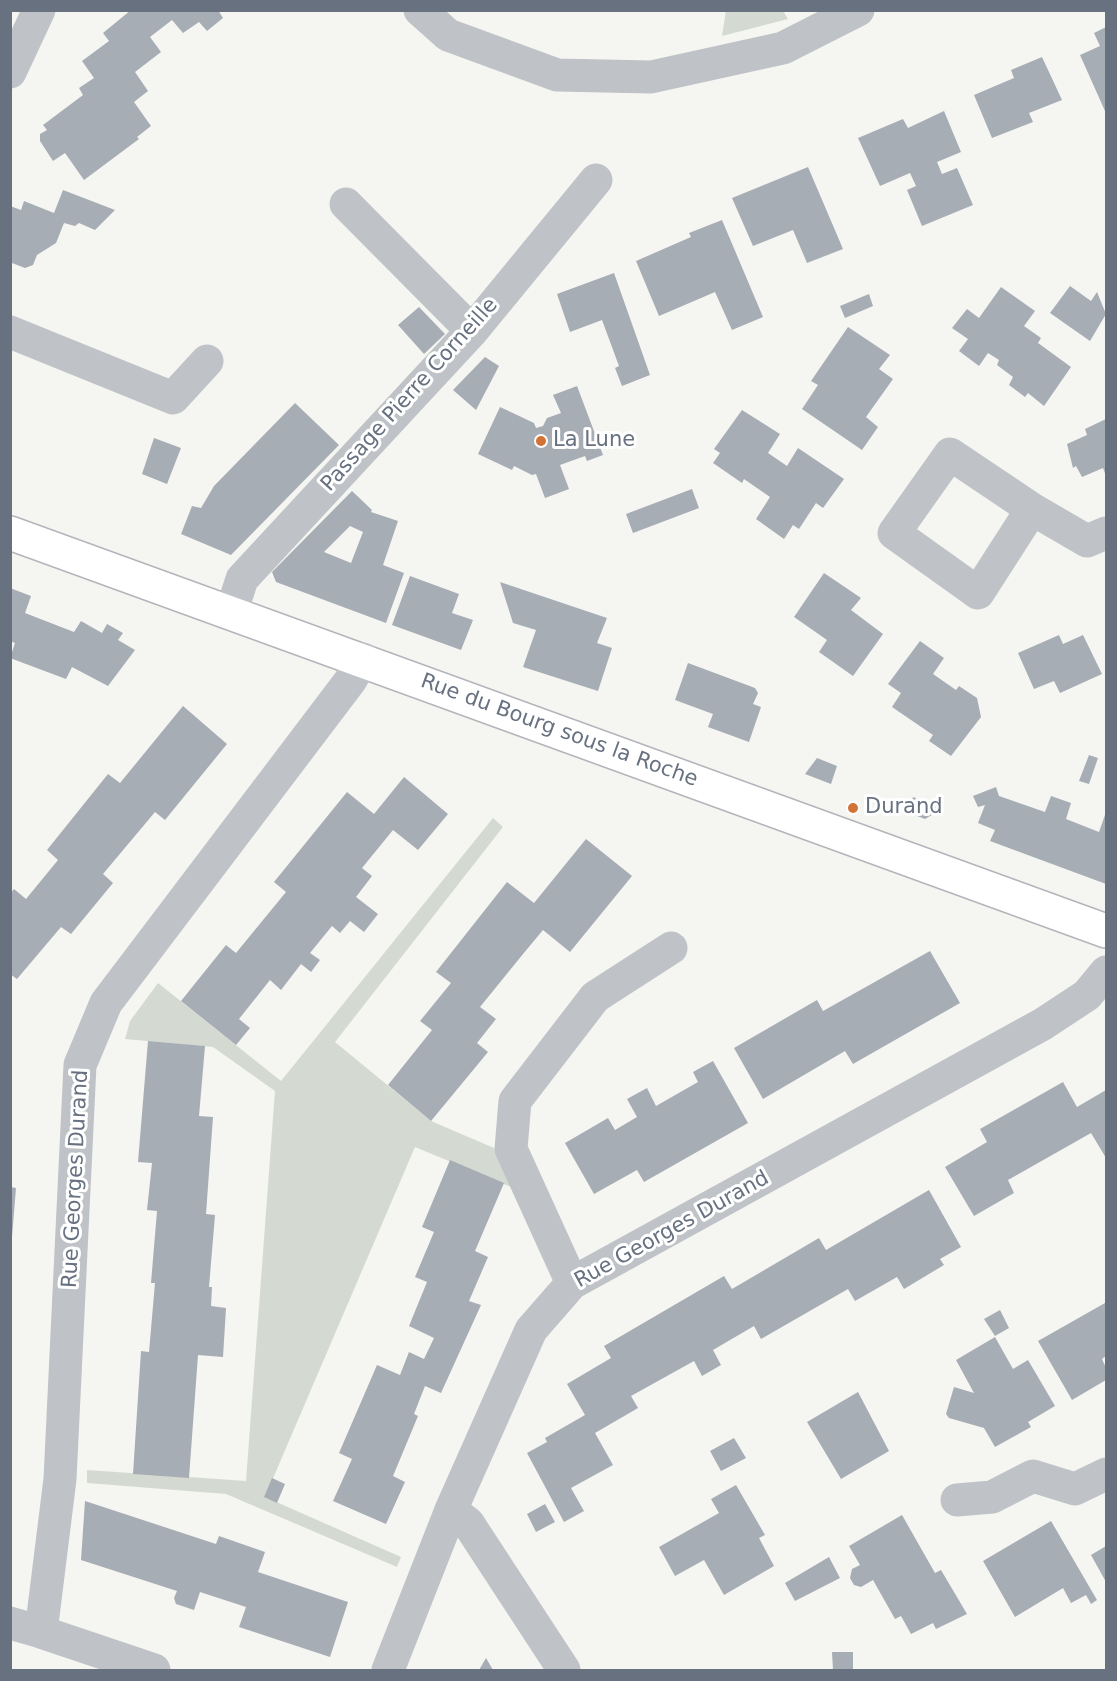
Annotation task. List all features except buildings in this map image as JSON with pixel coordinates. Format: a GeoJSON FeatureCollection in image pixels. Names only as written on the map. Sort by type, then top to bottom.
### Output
{"type":"FeatureCollection","features":[{"type":"Feature","properties":{"kind":"main road","name":"Rue du Bourg sous la Roche"},"geometry":{"type":"LineString","coordinates":[[10,533],[363,659],[1107,931]]}},
{"type":"Feature","properties":{"kind":"street"},"geometry":{"type":"LineString","coordinates":[[420,10],[448,35],[557,75],[651,77],[783,48],[858,10]]}},
{"type":"Feature","properties":{"kind":"street"},"geometry":{"type":"LineString","coordinates":[[10,72],[25,27]]}},
{"type":"Feature","properties":{"kind":"street","name":"Passage Pierre Corneille"},"geometry":{"type":"LineString","coordinates":[[231,613],[242,579],[472,331],[596,180]]}},
{"type":"Feature","properties":{"kind":"street"},"geometry":{"type":"LineString","coordinates":[[346,204],[472,331]]}},
{"type":"Feature","properties":{"kind":"street"},"geometry":{"type":"LineString","coordinates":[[10,332],[173,398],[207,362]]}},
{"type":"Feature","properties":{"kind":"street"},"geometry":{"type":"LineString","coordinates":[[1032,509],[1087,541],[1107,533]]}},
{"type":"Feature","properties":{"kind":"street","name":"Rue Georges Durand"},"geometry":{"type":"LineString","coordinates":[[41,1632],[60,1479],[80,1065],[106,1003],[350,681],[363,659]]}},
{"type":"Feature","properties":{"kind":"street"},"geometry":{"type":"LineString","coordinates":[[572,1283],[511,1149],[514,1101],[595,997],[671,948]]}},
{"type":"Feature","properties":{"kind":"street","name":"Rue Georges Durand"},"geometry":{"type":"LineString","coordinates":[[388,1671],[451,1510],[531,1330],[572,1283],[1043,1024],[1087,995],[1107,972]]}},
{"type":"Feature","properties":{"kind":"street"},"geometry":{"type":"LineString","coordinates":[[957,1500],[992,1497],[1033,1476],[1075,1489],[1107,1474]]}},
{"type":"Feature","properties":{"kind":"street"},"geometry":{"type":"LineString","coordinates":[[451,1510],[468,1523],[564,1671]]}},
{"type":"Feature","properties":{"kind":"street"},"geometry":{"type":"LineString","coordinates":[[10,1623],[154,1671]]}},
{"type":"Feature","properties":{"kind":"shaded area"},"geometry":{"type":"Polygon","coordinates":[[[726,11],[783,11],[788,19],[722,36],[726,11]]]}},
{"type":"Feature","properties":{"kind":"shaded area"},"geometry":{"type":"Polygon","coordinates":[[[493,818],[503,827],[335,1042],[431,1121],[494,1148],[511,1187],[415,1147],[265,1497],[401,1557],[397,1567],[226,1494],[87,1483],[87,1470],[246,1481],[275,1091],[213,1047],[125,1039],[130,1021],[158,983],[281,1081],[493,818]]]}},
{"type":"Feature","properties":{"kind":"place","name":"La Lune"},"geometry":{"type":"Point","coordinates":[541,441]}},
{"type":"Feature","properties":{"kind":"place","name":"Durand"},"geometry":{"type":"Point","coordinates":[853,808]}}]}
